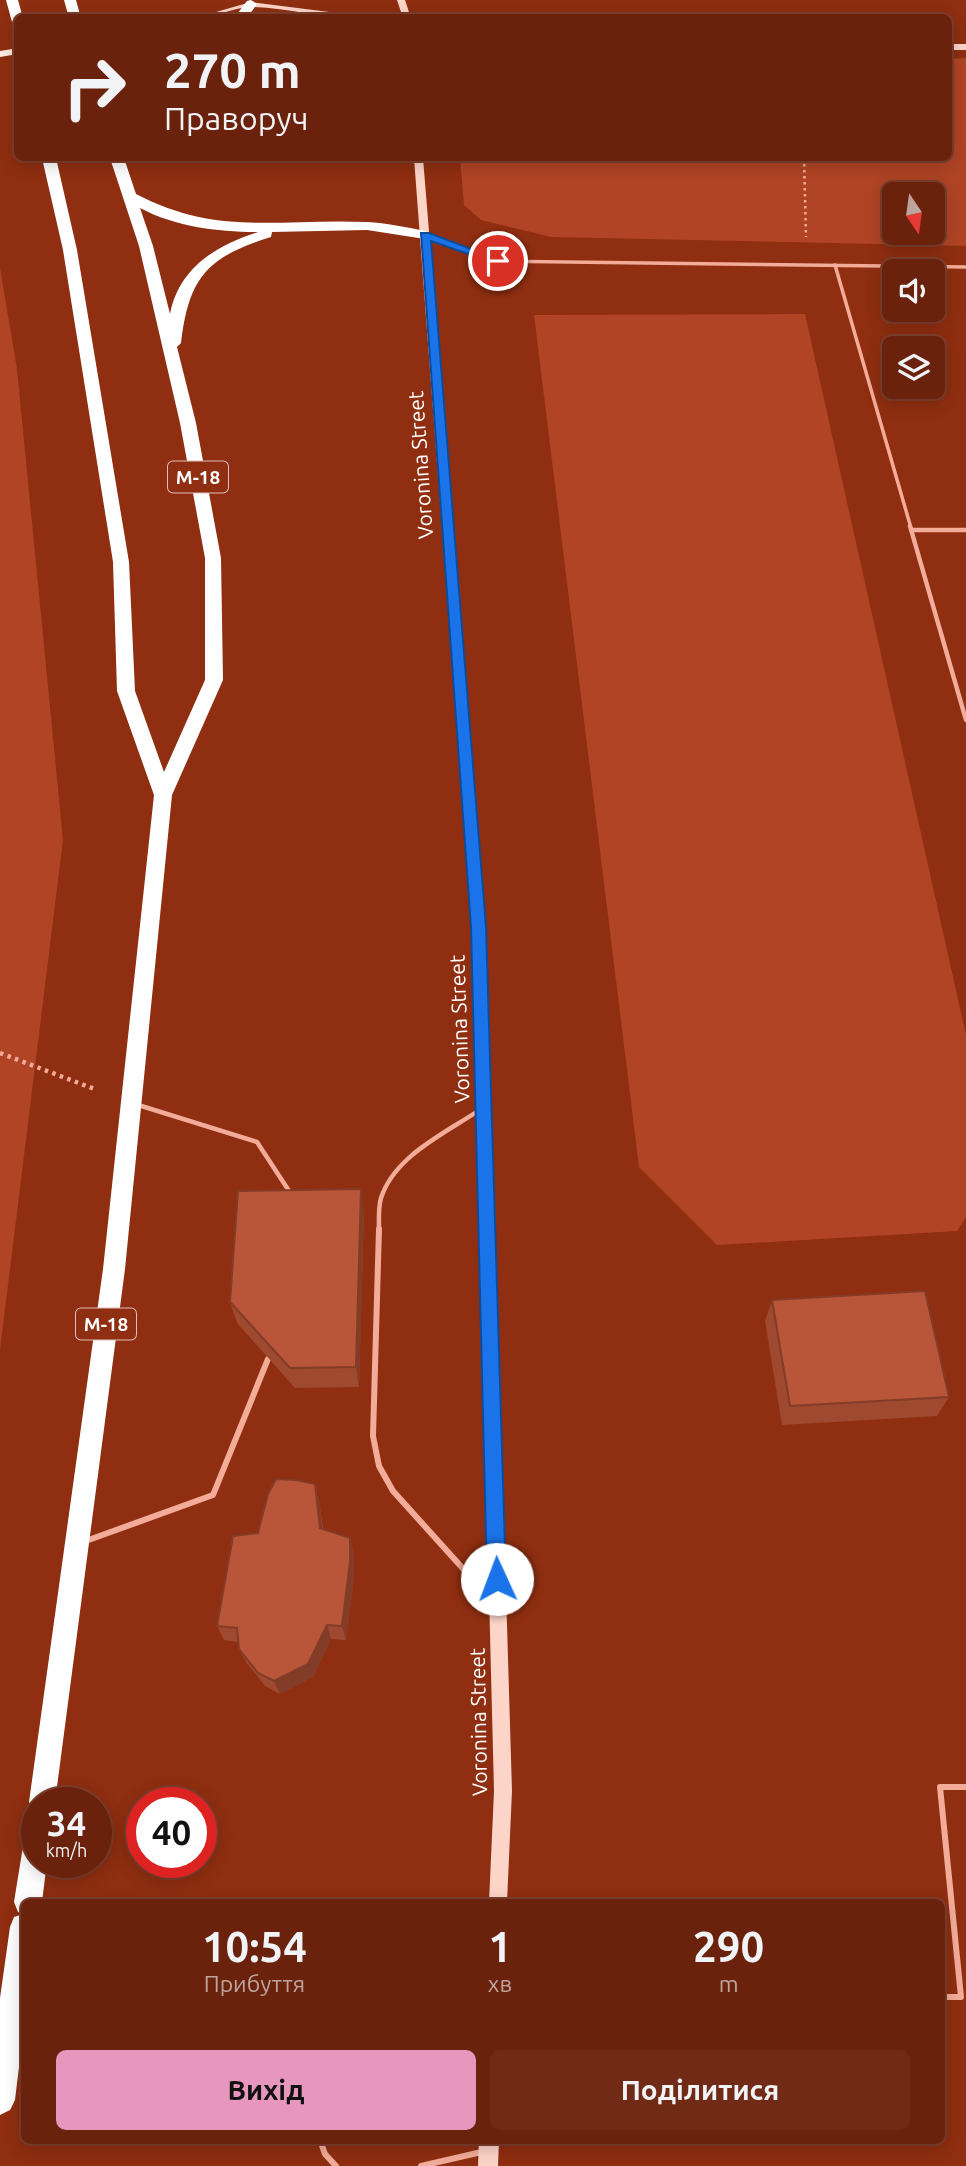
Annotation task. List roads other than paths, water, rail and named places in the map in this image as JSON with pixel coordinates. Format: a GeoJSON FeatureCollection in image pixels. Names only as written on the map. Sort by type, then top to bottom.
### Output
{"type":"FeatureCollection","features":[{"type":"Feature","properties":{"kind":"highway","name":"М-18"},"geometry":{"type":"LineString","coordinates":[[50,161],[70,250],[121,562],[126,691],[163,795]]}},
{"type":"Feature","properties":{"kind":"highway","name":"М-18"},"geometry":{"type":"LineString","coordinates":[[44,1787],[114,1269],[163,795],[214,680],[213,558],[188,424],[146,246],[122,161]]}},
{"type":"Feature","properties":{"kind":"highway"},"geometry":{"type":"LineString","coordinates":[[131,197],[151,210],[178,221],[218,227],[370,226],[425,235]]}},
{"type":"Feature","properties":{"kind":"highway"},"geometry":{"type":"LineString","coordinates":[[171,355],[181,299],[200,268],[240,241],[295,226]]}},
{"type":"Feature","properties":{"kind":"highway"},"geometry":{"type":"LineString","coordinates":[[28,1899],[31,1878]]}},
{"type":"Feature","properties":{"kind":"highway"},"geometry":{"type":"LineString","coordinates":[[0,2100],[21,1963]]}},
{"type":"Feature","properties":{"kind":"street"},"geometry":{"type":"LineString","coordinates":[[213,14],[255,2],[328,14]]}},
{"type":"Feature","properties":{"kind":"street","name":"Voronina Street"},"geometry":{"type":"LineString","coordinates":[[418,161],[479,927],[503,1791],[498,1899]]}},
{"type":"Feature","properties":{"kind":"lane"},"geometry":{"type":"LineString","coordinates":[[425,235],[498,261],[966,267]]}},
{"type":"Feature","properties":{"kind":"lane"},"geometry":{"type":"LineString","coordinates":[[835,265],[966,720]]}},
{"type":"Feature","properties":{"kind":"lane"},"geometry":{"type":"LineString","coordinates":[[911,530],[966,530]]}},
{"type":"Feature","properties":{"kind":"lane"},"geometry":{"type":"LineString","coordinates":[[131,1103],[257,1142],[295,1201]]}},
{"type":"Feature","properties":{"kind":"lane"},"geometry":{"type":"LineString","coordinates":[[484,1107],[401,1164],[388,1181],[380,1201],[373,1436],[379,1466],[393,1491],[498,1607]]}},
{"type":"Feature","properties":{"kind":"lane"},"geometry":{"type":"LineString","coordinates":[[77,1544],[213,1495],[268,1359]]}},
{"type":"Feature","properties":{"kind":"lane"},"geometry":{"type":"LineString","coordinates":[[945,1997],[961,1997],[940,1787],[966,1787]]}},
{"type":"Feature","properties":{"kind":"lane"},"geometry":{"type":"LineString","coordinates":[[321,2144],[325,2154],[336,2166]]}},
{"type":"Feature","properties":{"kind":"lane"},"geometry":{"type":"LineString","coordinates":[[421,2166],[489,2152]]}}]}
